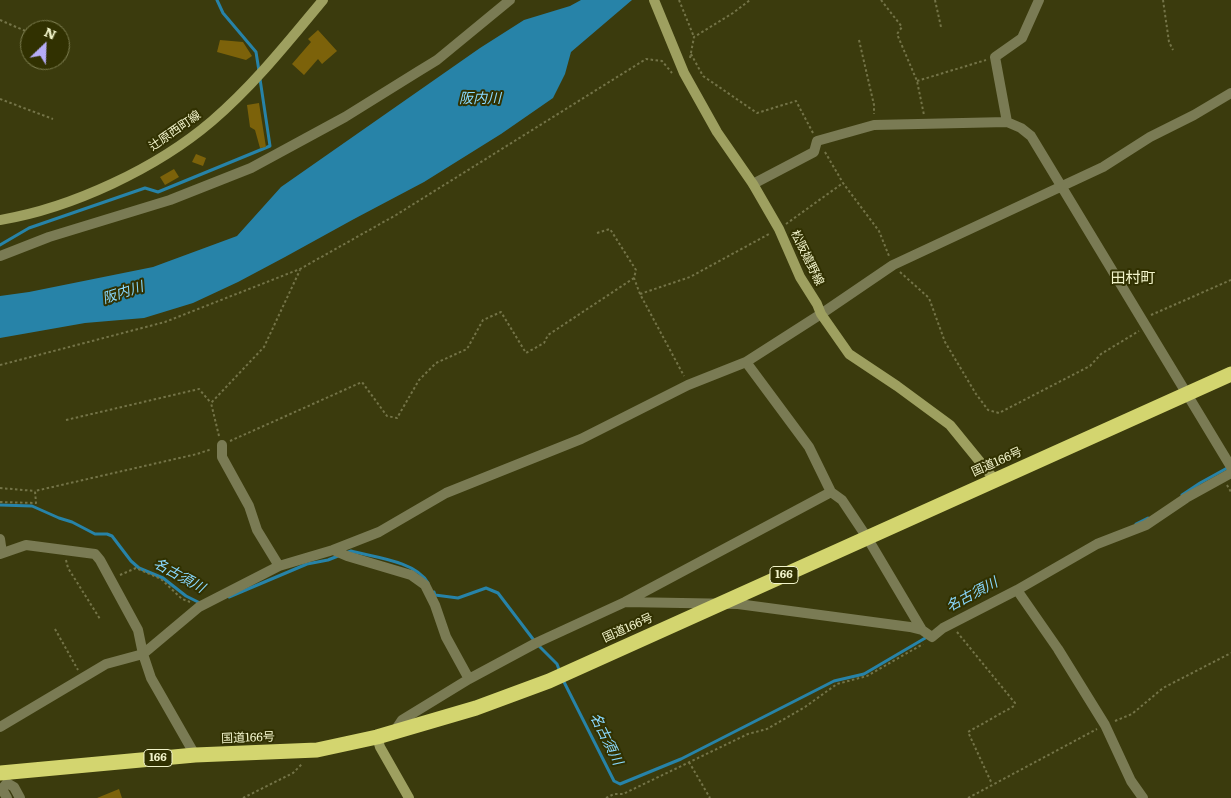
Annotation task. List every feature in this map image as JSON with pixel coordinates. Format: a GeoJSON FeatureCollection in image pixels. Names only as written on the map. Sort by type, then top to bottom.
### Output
{"type":"FeatureCollection","features":[{"type":"Feature","properties":{"kind":"highway","name":"国道166号"},"geometry":{"type":"LineString","coordinates":[[2,776],[195,754],[317,750],[377,737],[476,708],[549,681],[720,602],[868,539],[994,479],[1231,374]]}},
{"type":"Feature","properties":{"kind":"main road","name":"辻原西町線"},"geometry":{"type":"LineString","coordinates":[[0,220],[71,200],[115,182],[143,168],[185,141],[212,121],[254,81],[323,0]]}},
{"type":"Feature","properties":{"kind":"main road","name":"松阪嬉野線"},"geometry":{"type":"LineString","coordinates":[[654,0],[684,73],[717,132],[779,229],[800,277],[821,314],[849,354],[897,386],[950,426],[994,479]]}},
{"type":"Feature","properties":{"kind":"main road"},"geometry":{"type":"LineString","coordinates":[[377,737],[380,747],[409,798]]}},
{"type":"Feature","properties":{"kind":"street"},"geometry":{"type":"LineString","coordinates":[[0,256],[50,237],[170,200],[251,168],[344,117],[437,60],[510,0]]}},
{"type":"Feature","properties":{"kind":"street"},"geometry":{"type":"LineString","coordinates":[[1007,122],[995,57],[1022,38],[1040,0]]}},
{"type":"Feature","properties":{"kind":"street"},"geometry":{"type":"LineString","coordinates":[[0,727],[106,664],[143,654],[202,605],[279,566],[334,550],[379,532],[446,493],[581,439],[688,384],[746,362],[893,266],[1103,167],[1150,137],[1194,115],[1231,93]]}},
{"type":"Feature","properties":{"kind":"street"},"geometry":{"type":"LineString","coordinates":[[625,602],[720,602],[927,633],[951,624],[1017,590],[1097,544],[1146,525],[1230,468],[1188,394],[1031,136],[1021,128],[1007,122],[874,125],[817,141],[814,152],[752,184]]}},
{"type":"Feature","properties":{"kind":"street"},"geometry":{"type":"LineString","coordinates":[[746,362],[809,447],[831,492],[842,500],[927,633]]}},
{"type":"Feature","properties":{"kind":"street"},"geometry":{"type":"LineString","coordinates":[[222,445],[222,457],[249,506],[257,530],[279,566]]}},
{"type":"Feature","properties":{"kind":"street"},"geometry":{"type":"LineString","coordinates":[[394,732],[402,720],[469,678],[536,642],[625,602],[831,492]]}},
{"type":"Feature","properties":{"kind":"street"},"geometry":{"type":"LineString","coordinates":[[0,539],[1,554],[26,546],[95,554],[138,630],[151,678],[195,754]]}},
{"type":"Feature","properties":{"kind":"street"},"geometry":{"type":"LineString","coordinates":[[334,550],[346,556],[411,574],[425,585],[435,605],[446,637],[469,678]]}},
{"type":"Feature","properties":{"kind":"street"},"geometry":{"type":"LineString","coordinates":[[1017,590],[1058,649],[1105,725],[1131,781],[1142,798]]}},
{"type":"Feature","properties":{"kind":"street"},"geometry":{"type":"LineString","coordinates":[[2,776],[2,789],[6,798]]}},
{"type":"Feature","properties":{"kind":"street"},"geometry":{"type":"LineString","coordinates":[[2,776],[14,787],[20,798]]}},
{"type":"Feature","properties":{"kind":"path"},"geometry":{"type":"LineString","coordinates":[[0,365],[165,322],[300,269],[396,215],[646,59],[662,61],[677,79],[681,79],[691,54],[694,37],[679,0]]}},
{"type":"Feature","properties":{"kind":"path"},"geometry":{"type":"LineString","coordinates":[[694,37],[750,0]]}},
{"type":"Feature","properties":{"kind":"path"},"geometry":{"type":"LineString","coordinates":[[881,0],[902,27],[897,34],[917,81],[926,124]]}},
{"type":"Feature","properties":{"kind":"path"},"geometry":{"type":"LineString","coordinates":[[935,0],[941,27]]}},
{"type":"Feature","properties":{"kind":"path"},"geometry":{"type":"LineString","coordinates":[[1163,0],[1168,42],[1173,50]]}},
{"type":"Feature","properties":{"kind":"path"},"geometry":{"type":"LineString","coordinates":[[0,20],[20,29]]}},
{"type":"Feature","properties":{"kind":"path"},"geometry":{"type":"LineString","coordinates":[[859,40],[874,105],[874,125]]}},
{"type":"Feature","properties":{"kind":"path"},"geometry":{"type":"LineString","coordinates":[[691,54],[704,76],[757,113],[796,101],[817,141],[843,183],[879,231],[893,266],[929,298],[945,342],[988,410],[999,413],[1090,366],[1101,354],[1144,323],[1231,280]]}},
{"type":"Feature","properties":{"kind":"path"},"geometry":{"type":"LineString","coordinates":[[917,81],[995,57]]}},
{"type":"Feature","properties":{"kind":"path"},"geometry":{"type":"LineString","coordinates":[[0,99],[53,119]]}},
{"type":"Feature","properties":{"kind":"path"},"geometry":{"type":"LineString","coordinates":[[640,294],[690,277],[779,229],[843,183]]}},
{"type":"Feature","properties":{"kind":"path"},"geometry":{"type":"LineString","coordinates":[[597,233],[610,229],[636,270],[634,278],[640,294],[688,384]]}},
{"type":"Feature","properties":{"kind":"path"},"geometry":{"type":"LineString","coordinates":[[211,403],[264,347],[300,269]]}},
{"type":"Feature","properties":{"kind":"path"},"geometry":{"type":"LineString","coordinates":[[0,488],[35,491],[197,454],[222,445],[362,382],[387,416],[397,418],[419,380],[436,363],[467,348],[483,320],[501,312],[526,353],[544,343],[548,335],[634,278]]}},
{"type":"Feature","properties":{"kind":"path"},"geometry":{"type":"LineString","coordinates":[[66,420],[199,388],[211,403],[222,445]]}},
{"type":"Feature","properties":{"kind":"path"},"geometry":{"type":"LineString","coordinates":[[0,502],[36,504],[35,491]]}},
{"type":"Feature","properties":{"kind":"path"},"geometry":{"type":"LineString","coordinates":[[64,550],[68,568],[100,620]]}},
{"type":"Feature","properties":{"kind":"path"},"geometry":{"type":"LineString","coordinates":[[111,580],[136,568],[161,579],[182,598],[202,605]]}},
{"type":"Feature","properties":{"kind":"path"},"geometry":{"type":"LineString","coordinates":[[951,624],[1015,703],[1014,706],[968,732],[992,784]]}},
{"type":"Feature","properties":{"kind":"path"},"geometry":{"type":"LineString","coordinates":[[55,629],[82,679]]}},
{"type":"Feature","properties":{"kind":"path"},"geometry":{"type":"LineString","coordinates":[[606,798],[614,794],[623,794],[748,734],[768,729],[805,707],[837,684],[867,676],[927,641],[927,633]]}},
{"type":"Feature","properties":{"kind":"path"},"geometry":{"type":"LineString","coordinates":[[968,798],[1105,725],[1132,714],[1163,688],[1231,653]]}},
{"type":"Feature","properties":{"kind":"path"},"geometry":{"type":"LineString","coordinates":[[243,798],[293,773],[317,750]]}},
{"type":"Feature","properties":{"kind":"path"},"geometry":{"type":"LineString","coordinates":[[689,762],[710,798]]}},
{"type":"Feature","properties":{"kind":"water","name":"阪内川"},"geometry":{"type":"Polygon","coordinates":[[[581,0],[632,0],[571,52],[565,74],[553,98],[501,134],[424,182],[238,282],[193,303],[144,318],[85,323],[0,338],[0,296],[153,267],[237,236],[281,187],[480,48],[524,20],[570,6],[581,0]]]}},
{"type":"Feature","properties":{"kind":"building"},"geometry":{"type":"Polygon","coordinates":[[[318,30],[337,51],[322,64],[318,59],[304,75],[292,64],[311,42],[308,39],[318,30]]]}},
{"type":"Feature","properties":{"kind":"building"},"geometry":{"type":"Polygon","coordinates":[[[220,40],[243,42],[252,56],[246,60],[217,52],[220,40]]]}},
{"type":"Feature","properties":{"kind":"building"},"geometry":{"type":"Polygon","coordinates":[[[259,103],[266,147],[260,148],[255,130],[250,127],[247,105],[259,103]]]}},
{"type":"Feature","properties":{"kind":"building"},"geometry":{"type":"Polygon","coordinates":[[[196,154],[206,158],[203,166],[192,162],[196,154]]]}},
{"type":"Feature","properties":{"kind":"building"},"geometry":{"type":"Polygon","coordinates":[[[174,169],[179,177],[165,185],[160,177],[174,169]]]}},
{"type":"Feature","properties":{"kind":"building"},"geometry":{"type":"Polygon","coordinates":[[[119,789],[122,798],[97,798],[119,789]]]}},
{"type":"Feature","properties":{"kind":"waterway"},"geometry":{"type":"LineString","coordinates":[[217,0],[223,13],[256,52],[259,71]]}},
{"type":"Feature","properties":{"kind":"waterway"},"geometry":{"type":"LineString","coordinates":[[0,245],[29,228],[145,188],[158,192],[270,146],[260,79]]}},
{"type":"Feature","properties":{"kind":"waterway","name":"名古須川"},"geometry":{"type":"LineString","coordinates":[[1182,495],[1229,467]]}},
{"type":"Feature","properties":{"kind":"waterway","name":"名古須川"},"geometry":{"type":"LineString","coordinates":[[0,505],[32,506],[72,522],[95,534],[112,536],[131,561],[139,568],[163,578],[186,596],[200,603]]}},
{"type":"Feature","properties":{"kind":"waterway","name":"名古須川"},"geometry":{"type":"LineString","coordinates":[[1136,524],[1148,518]]}},
{"type":"Feature","properties":{"kind":"waterway","name":"名古須川"},"geometry":{"type":"LineString","coordinates":[[346,553],[351,551],[404,565],[414,570],[428,583]]}},
{"type":"Feature","properties":{"kind":"waterway","name":"名古須川"},"geometry":{"type":"LineString","coordinates":[[229,597],[307,564],[338,556]]}},
{"type":"Feature","properties":{"kind":"waterway","name":"名古須川"},"geometry":{"type":"LineString","coordinates":[[434,592],[435,595],[458,598],[486,588],[498,593],[536,643],[557,664],[560,672]]}},
{"type":"Feature","properties":{"kind":"waterway","name":"名古須川"},"geometry":{"type":"LineString","coordinates":[[563,680],[614,781],[620,784],[681,759],[834,681],[864,674],[927,637]]}},
{"type":"Feature","properties":{"kind":"district","name":"田村町"},"geometry":{"type":"Point","coordinates":[1133,279]}}]}
